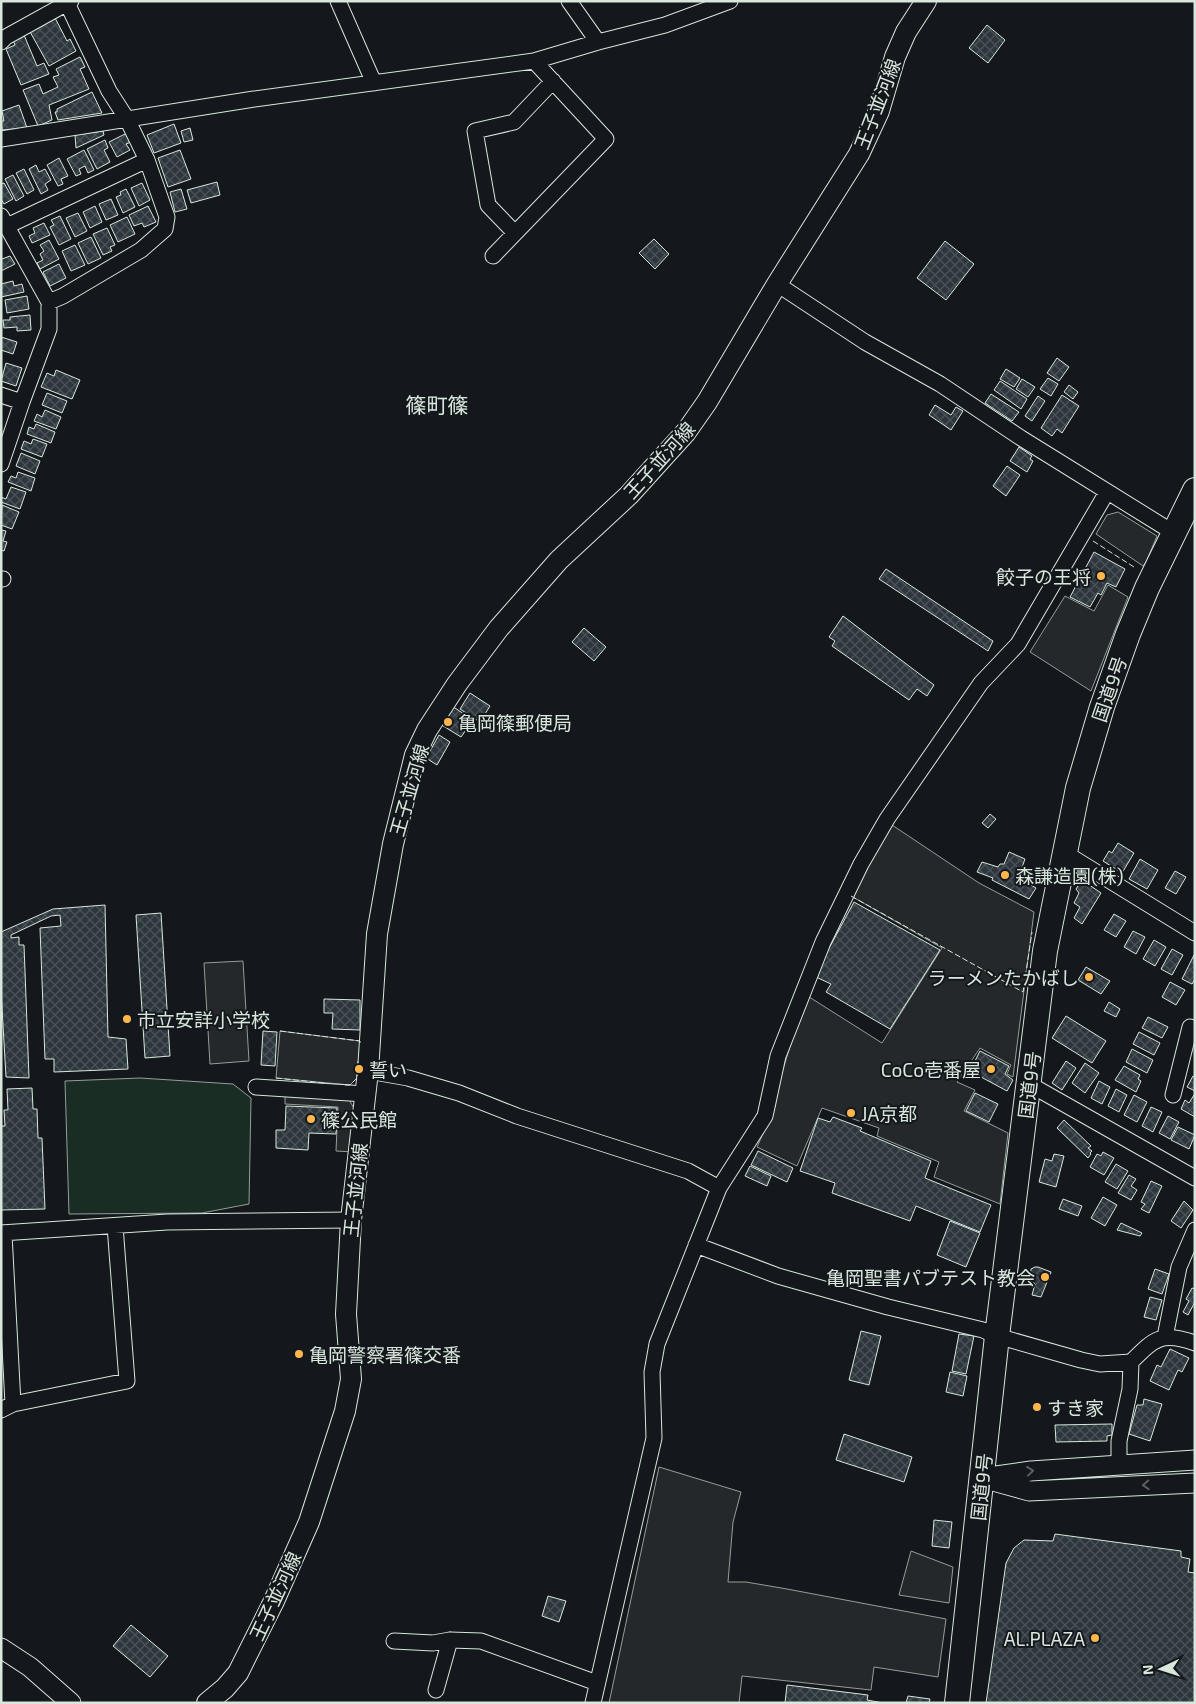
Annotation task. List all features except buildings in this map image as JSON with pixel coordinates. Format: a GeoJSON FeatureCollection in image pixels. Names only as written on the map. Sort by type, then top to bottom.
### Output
{"type":"FeatureCollection","features":[{"type":"Feature","properties":{"kind":"highway","name":"国道9号"},"geometry":{"type":"LineString","coordinates":[[957,1703],[997,1336],[1045,951],[1078,788],[1102,707],[1128,634],[1195,490]]}},
{"type":"Feature","properties":{"kind":"main road","name":"王子並河線"},"geometry":{"type":"LineString","coordinates":[[207,1703],[225,1688],[238,1673],[274,1601],[309,1522],[345,1411],[351,1379],[346,1314],[351,1220],[368,1071],[377,934],[393,844],[416,755],[427,730],[457,684],[499,628],[559,560],[629,496],[686,432],[707,402],[777,284],[859,154],[879,111],[895,57],[906,32],[926,1]]}},
{"type":"Feature","properties":{"kind":"street"},"geometry":{"type":"LineString","coordinates":[[338,1],[374,83]]}},
{"type":"Feature","properties":{"kind":"street"},"geometry":{"type":"LineString","coordinates":[[568,1],[598,42]]}},
{"type":"Feature","properties":{"kind":"street"},"geometry":{"type":"LineString","coordinates":[[1,139],[254,99],[534,61],[598,42],[666,26],[730,1]]}},
{"type":"Feature","properties":{"kind":"street"},"geometry":{"type":"LineString","coordinates":[[1,42],[6,37],[68,2],[110,91],[127,119],[147,160],[167,217],[165,229],[141,250],[63,296],[49,302]]}},
{"type":"Feature","properties":{"kind":"street"},"geometry":{"type":"LineString","coordinates":[[493,256],[606,139],[534,61]]}},
{"type":"Feature","properties":{"kind":"street"},"geometry":{"type":"LineString","coordinates":[[515,233],[488,204],[475,131],[514,122],[553,81]]}},
{"type":"Feature","properties":{"kind":"street"},"geometry":{"type":"LineString","coordinates":[[1,464],[49,329],[49,302],[4,221],[147,160]]}},
{"type":"Feature","properties":{"kind":"street"},"geometry":{"type":"LineString","coordinates":[[777,284],[865,342],[940,384],[1020,438],[1174,533]]}},
{"type":"Feature","properties":{"kind":"street"},"geometry":{"type":"LineString","coordinates":[[1,395],[22,402]]}},
{"type":"Feature","properties":{"kind":"street"},"geometry":{"type":"LineString","coordinates":[[593,1703],[654,1438],[652,1372],[656,1344],[719,1188],[765,1116],[778,1056],[823,942],[861,864],[887,819],[982,683],[1018,644],[1107,492]]}},
{"type":"Feature","properties":{"kind":"street"},"geometry":{"type":"LineString","coordinates":[[1065,853],[1195,933]]}},
{"type":"Feature","properties":{"kind":"street"},"geometry":{"type":"LineString","coordinates":[[1173,1095],[1190,1027],[1195,1029]]}},
{"type":"Feature","properties":{"kind":"street"},"geometry":{"type":"LineString","coordinates":[[368,1071],[408,1078],[459,1093],[517,1116],[688,1170],[719,1188]]}},
{"type":"Feature","properties":{"kind":"street"},"geometry":{"type":"LineString","coordinates":[[1029,1084],[1195,1178]]}},
{"type":"Feature","properties":{"kind":"street"},"geometry":{"type":"LineString","coordinates":[[256,1087],[365,1094]]}},
{"type":"Feature","properties":{"kind":"street"},"geometry":{"type":"LineString","coordinates":[[115,1226],[127,1381],[7,1407],[3,1234],[166,1222],[351,1220]]}},
{"type":"Feature","properties":{"kind":"street"},"geometry":{"type":"LineString","coordinates":[[1165,1337],[1179,1267],[1195,1230]]}},
{"type":"Feature","properties":{"kind":"street"},"geometry":{"type":"LineString","coordinates":[[696,1245],[778,1276],[888,1308],[983,1330],[997,1336],[1100,1364],[1131,1362],[1152,1343],[1165,1337],[1195,1343]]}},
{"type":"Feature","properties":{"kind":"street"},"geometry":{"type":"LineString","coordinates":[[1119,1466],[1119,1440],[1130,1389],[1131,1362]]}},
{"type":"Feature","properties":{"kind":"street"},"geometry":{"type":"LineString","coordinates":[[982,1478],[1031,1471],[1195,1460]]}},
{"type":"Feature","properties":{"kind":"street"},"geometry":{"type":"LineString","coordinates":[[982,1478],[1029,1491],[1195,1483]]}},
{"type":"Feature","properties":{"kind":"street"},"geometry":{"type":"LineString","coordinates":[[394,1641],[433,1643],[450,1640],[481,1640],[597,1683]]}},
{"type":"Feature","properties":{"kind":"street"},"geometry":{"type":"LineString","coordinates":[[436,1690],[450,1640]]}},
{"type":"Feature","properties":{"kind":"street"},"geometry":{"type":"LineString","coordinates":[[1,1648],[30,1667],[71,1703]]}},
{"type":"Feature","properties":{"kind":"green space"},"geometry":{"type":"Polygon","coordinates":[[[140,1078],[233,1084],[251,1098],[249,1204],[202,1213],[69,1214],[65,1081],[140,1078]]]}},
{"type":"Feature","properties":{"kind":"shaded area"},"geometry":{"type":"Polygon","coordinates":[[[1118,512],[1157,536],[1143,566],[1096,534],[1107,515],[1118,512]]]}},
{"type":"Feature","properties":{"kind":"shaded area"},"geometry":{"type":"Polygon","coordinates":[[[1108,585],[1128,597],[1091,691],[1030,652],[1065,596],[1094,611],[1108,585]]]}},
{"type":"Feature","properties":{"kind":"shaded area"},"geometry":{"type":"Polygon","coordinates":[[[892,825],[979,883],[1034,912],[1013,1077],[1007,1074],[1011,1065],[980,1048],[957,1082],[975,1090],[964,1111],[1008,1133],[1000,1204],[934,1177],[939,1162],[877,1136],[879,1128],[822,1108],[797,1166],[757,1147],[775,1107],[780,1079],[806,995],[882,1043],[942,948],[851,896],[892,825]]]}},
{"type":"Feature","properties":{"kind":"shaded area"},"geometry":{"type":"Polygon","coordinates":[[[243,961],[249,1061],[210,1064],[204,963],[243,961]]]}},
{"type":"Feature","properties":{"kind":"shaded area"},"geometry":{"type":"Polygon","coordinates":[[[280,1031],[360,1041],[357,1078],[350,1085],[276,1078],[280,1031]]]}},
{"type":"Feature","properties":{"kind":"shaded area"},"geometry":{"type":"Polygon","coordinates":[[[285,1094],[348,1098],[355,1110],[353,1152],[336,1151],[338,1107],[285,1104],[285,1094]]]}},
{"type":"Feature","properties":{"kind":"shaded area"},"geometry":{"type":"Polygon","coordinates":[[[659,1467],[741,1492],[733,1522],[728,1582],[746,1582],[946,1619],[938,1677],[874,1667],[871,1690],[742,1676],[739,1703],[609,1703],[659,1467]]]}},
{"type":"Feature","properties":{"kind":"shaded area"},"geometry":{"type":"Polygon","coordinates":[[[911,1551],[953,1567],[949,1603],[899,1595],[911,1551]]]}},
{"type":"Feature","properties":{"kind":"fence"},"geometry":{"type":"LineString","coordinates":[[1093,541],[1134,567]]}},
{"type":"Feature","properties":{"kind":"fence"},"geometry":{"type":"LineString","coordinates":[[851,896],[1023,992],[1032,932]]}},
{"type":"Feature","properties":{"kind":"fence"},"geometry":{"type":"LineString","coordinates":[[280,1031],[360,1041],[360,1043]]}},
{"type":"Feature","properties":{"kind":"fence"},"geometry":{"type":"LineString","coordinates":[[345,1085],[350,1085],[357,1078],[358,1060]]}},
{"type":"Feature","properties":{"kind":"fence"},"geometry":{"type":"LineString","coordinates":[[276,1078],[324,1083]]}},
{"type":"Feature","properties":{"kind":"place","name":"餃子の王将"},"geometry":{"type":"Point","coordinates":[1101,576]}},
{"type":"Feature","properties":{"kind":"place","name":"亀岡篠郵便局"},"geometry":{"type":"Point","coordinates":[448,722]}},
{"type":"Feature","properties":{"kind":"place","name":"森謙造園(株)"},"geometry":{"type":"Point","coordinates":[1005,875]}},
{"type":"Feature","properties":{"kind":"place","name":"ラーメンたかばし"},"geometry":{"type":"Point","coordinates":[1089,977]}},
{"type":"Feature","properties":{"kind":"place","name":"市立安詳小学校"},"geometry":{"type":"Point","coordinates":[127,1019]}},
{"type":"Feature","properties":{"kind":"place","name":"誓い"},"geometry":{"type":"Point","coordinates":[359,1069]}},
{"type":"Feature","properties":{"kind":"place","name":"CoCo壱番屋"},"geometry":{"type":"Point","coordinates":[991,1069]}},
{"type":"Feature","properties":{"kind":"place","name":"JA京都"},"geometry":{"type":"Point","coordinates":[851,1113]}},
{"type":"Feature","properties":{"kind":"place","name":"篠公民館"},"geometry":{"type":"Point","coordinates":[311,1119]}},
{"type":"Feature","properties":{"kind":"place","name":"亀岡聖書パブテスト教会"},"geometry":{"type":"Point","coordinates":[1045,1277]}},
{"type":"Feature","properties":{"kind":"place","name":"亀岡警察署篠交番"},"geometry":{"type":"Point","coordinates":[299,1354]}},
{"type":"Feature","properties":{"kind":"place","name":"すき家"},"geometry":{"type":"Point","coordinates":[1037,1407]}},
{"type":"Feature","properties":{"kind":"place","name":"AL.PLAZA"},"geometry":{"type":"Point","coordinates":[1095,1638]}},
{"type":"Feature","properties":{"kind":"district","name":"篠町篠"},"geometry":{"type":"Point","coordinates":[437,404]}}]}
